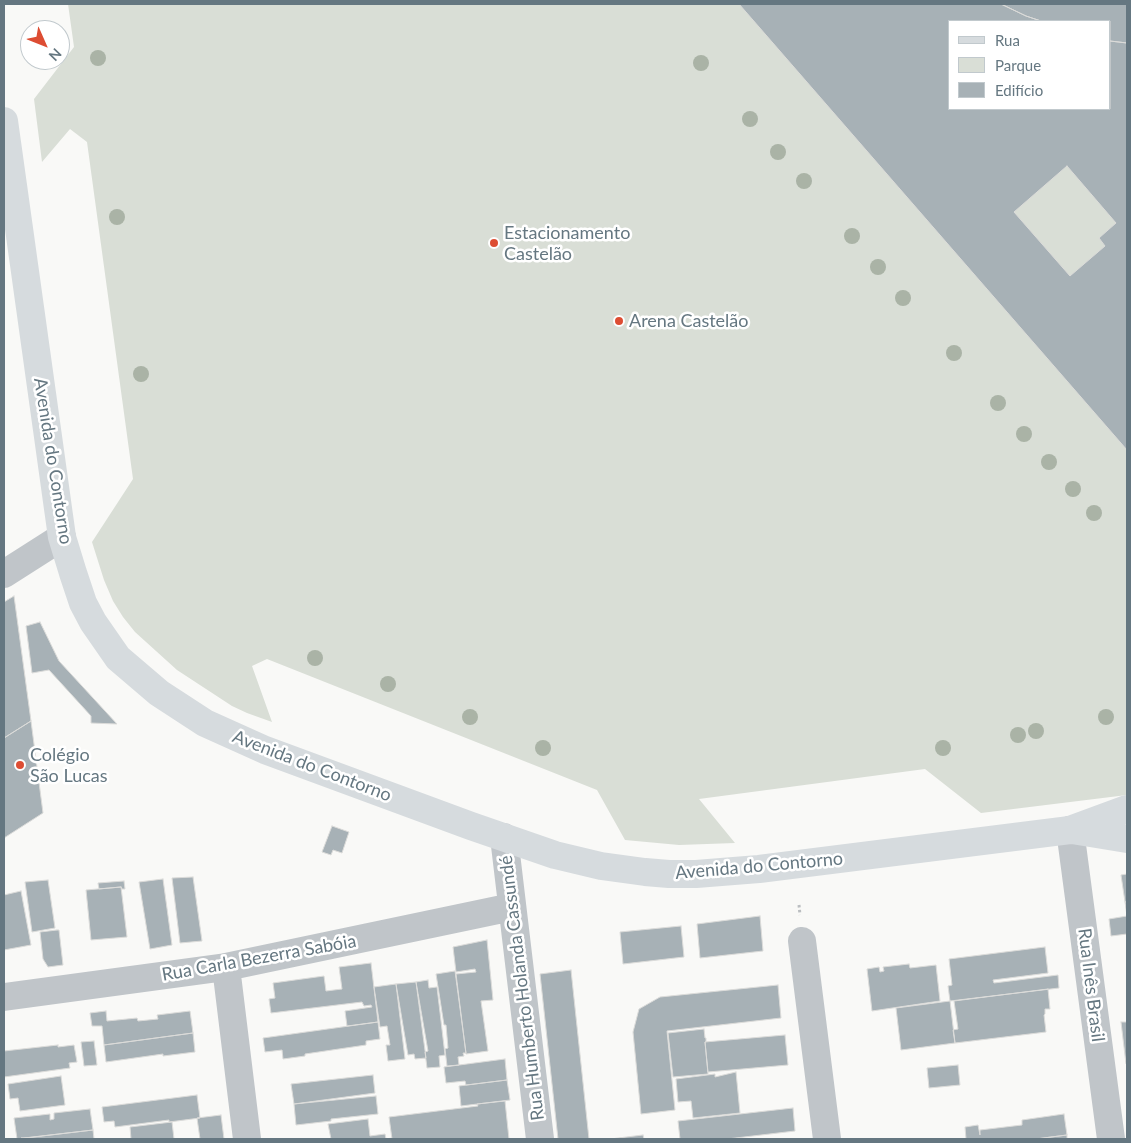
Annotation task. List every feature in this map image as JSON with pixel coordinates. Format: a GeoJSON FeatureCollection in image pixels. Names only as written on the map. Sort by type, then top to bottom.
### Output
{"type":"FeatureCollection","features":[{"type":"Feature","properties":{"kind":"street","name":"Avenida do Contorno"},"geometry":{"type":"LineString","coordinates":[[4,121],[10,220],[62,537],[83,603],[93,622],[118,658],[159,693],[205,723],[265,750],[504,838],[555,855],[624,870],[669,874],[759,869],[1070,830],[1127,809]]}},
{"type":"Feature","properties":{"kind":"street"},"geometry":{"type":"LineString","coordinates":[[4,574],[62,537]]}},
{"type":"Feature","properties":{"kind":"street","name":"Avenida do Contorno"},"geometry":{"type":"LineString","coordinates":[[1070,830],[1127,839]]}},
{"type":"Feature","properties":{"kind":"street","name":"Rua Inês Brasil"},"geometry":{"type":"LineString","coordinates":[[1070,830],[1111,1139]]}},
{"type":"Feature","properties":{"kind":"street","name":"Rua Humberto Holanda Cassundé"},"geometry":{"type":"LineString","coordinates":[[504,838],[540,1139]]}},
{"type":"Feature","properties":{"kind":"street","name":"Rua Carla Bezerra Sabóia"},"geometry":{"type":"LineString","coordinates":[[4,997],[226,967],[512,908]]}},
{"type":"Feature","properties":{"kind":"street"},"geometry":{"type":"LineString","coordinates":[[802,941],[827,1139]]}},
{"type":"Feature","properties":{"kind":"street"},"geometry":{"type":"LineString","coordinates":[[226,967],[247,1139]]}},
{"type":"Feature","properties":{"kind":"green space","name":"Arena Castelão"},"geometry":{"type":"Polygon","coordinates":[[[68,4],[1127,4],[1127,795],[981,813],[925,769],[699,799],[735,843],[679,845],[625,840],[597,790],[267,659],[252,666],[272,722],[232,706],[177,670],[135,632],[113,601],[104,580],[92,542],[133,479],[87,142],[70,129],[42,162],[34,99],[56,70],[70,70],[70,52],[74,47],[68,4]]]}},
{"type":"Feature","properties":{"kind":"building"},"geometry":{"type":"Polygon","coordinates":[[[739,4],[1001,4],[1038,20],[948,20],[948,110],[1111,110],[1111,41],[1127,43],[1127,450],[739,4]],[[1067,166],[1014,212],[1070,276],[1105,246],[1099,238],[1116,223],[1067,166]]]}},
{"type":"Feature","properties":{"kind":"building"},"geometry":{"type":"Polygon","coordinates":[[[1001,4],[1127,4],[1127,43],[1111,41],[1111,20],[1038,20],[1001,4]]]}},
{"type":"Feature","properties":{"kind":"building"},"geometry":{"type":"Polygon","coordinates":[[[14,596],[31,721],[4,738],[4,602],[14,596]]]}},
{"type":"Feature","properties":{"kind":"building"},"geometry":{"type":"Polygon","coordinates":[[[40,622],[59,661],[117,724],[91,723],[91,716],[49,670],[32,673],[26,626],[40,622]]]}},
{"type":"Feature","properties":{"kind":"building","name":"Colégio São Lucas"},"geometry":{"type":"Polygon","coordinates":[[[31,721],[43,813],[4,838],[4,738],[31,721]]]}},
{"type":"Feature","properties":{"kind":"building"},"geometry":{"type":"Polygon","coordinates":[[[332,826],[349,832],[342,853],[333,850],[331,855],[322,852],[332,826]]]}},
{"type":"Feature","properties":{"kind":"building"},"geometry":{"type":"Polygon","coordinates":[[[1127,874],[1127,902],[1125,902],[1121,875],[1127,874]]]}},
{"type":"Feature","properties":{"kind":"building"},"geometry":{"type":"Polygon","coordinates":[[[193,877],[202,941],[180,943],[172,878],[193,877]]]}},
{"type":"Feature","properties":{"kind":"building"},"geometry":{"type":"Polygon","coordinates":[[[163,879],[172,945],[150,949],[139,882],[163,879]]]}},
{"type":"Feature","properties":{"kind":"building"},"geometry":{"type":"Polygon","coordinates":[[[48,880],[55,928],[32,932],[25,882],[48,880]]]}},
{"type":"Feature","properties":{"kind":"building"},"geometry":{"type":"Polygon","coordinates":[[[124,881],[125,889],[121,887],[99,889],[98,883],[124,881]]]}},
{"type":"Feature","properties":{"kind":"building"},"geometry":{"type":"Polygon","coordinates":[[[121,887],[127,937],[91,940],[86,890],[121,887]]]}},
{"type":"Feature","properties":{"kind":"building"},"geometry":{"type":"Polygon","coordinates":[[[21,891],[31,945],[4,950],[4,895],[21,891]]]}},
{"type":"Feature","properties":{"kind":"building"},"geometry":{"type":"Polygon","coordinates":[[[760,916],[763,951],[700,958],[697,924],[760,916]]]}},
{"type":"Feature","properties":{"kind":"building"},"geometry":{"type":"Polygon","coordinates":[[[1127,916],[1127,934],[1111,936],[1109,919],[1127,916]]]}},
{"type":"Feature","properties":{"kind":"building"},"geometry":{"type":"Polygon","coordinates":[[[681,926],[684,957],[623,964],[620,932],[681,926]]]}},
{"type":"Feature","properties":{"kind":"building"},"geometry":{"type":"Polygon","coordinates":[[[59,930],[63,965],[48,967],[43,959],[40,932],[59,930]]]}},
{"type":"Feature","properties":{"kind":"building"},"geometry":{"type":"Polygon","coordinates":[[[487,940],[493,1000],[481,1001],[488,1051],[466,1054],[456,974],[476,972],[475,969],[456,972],[453,947],[487,940]]]}},
{"type":"Feature","properties":{"kind":"building"},"geometry":{"type":"Polygon","coordinates":[[[1045,947],[1048,973],[993,980],[994,983],[1058,975],[1059,988],[950,1001],[948,986],[952,985],[949,959],[1045,947]]]}},
{"type":"Feature","properties":{"kind":"building"},"geometry":{"type":"Polygon","coordinates":[[[371,963],[378,1022],[347,1026],[345,1011],[372,1007],[371,1005],[364,1006],[362,1002],[271,1013],[269,999],[275,998],[273,983],[324,976],[326,991],[342,989],[339,967],[371,963]]]}},
{"type":"Feature","properties":{"kind":"building"},"geometry":{"type":"Polygon","coordinates":[[[909,964],[910,968],[936,965],[940,1001],[872,1011],[867,969],[879,967],[880,972],[884,971],[883,967],[909,964]]]}},
{"type":"Feature","properties":{"kind":"building"},"geometry":{"type":"Polygon","coordinates":[[[571,970],[589,1139],[558,1139],[540,974],[571,970]]]}},
{"type":"Feature","properties":{"kind":"building"},"geometry":{"type":"Polygon","coordinates":[[[455,971],[466,1053],[463,1053],[464,1056],[458,1057],[459,1065],[447,1066],[445,1049],[448,1048],[446,1025],[444,1025],[436,974],[455,971]]]}},
{"type":"Feature","properties":{"kind":"building"},"geometry":{"type":"Polygon","coordinates":[[[428,980],[429,988],[437,987],[445,1055],[439,1056],[440,1067],[427,1068],[425,1052],[428,1051],[416,982],[428,980]]]}},
{"type":"Feature","properties":{"kind":"building"},"geometry":{"type":"Polygon","coordinates":[[[416,982],[426,1058],[415,1059],[414,1054],[408,1055],[396,984],[416,982]]]}},
{"type":"Feature","properties":{"kind":"building"},"geometry":{"type":"Polygon","coordinates":[[[396,984],[405,1059],[388,1061],[386,1045],[390,1045],[387,1026],[380,1027],[374,987],[396,984]]]}},
{"type":"Feature","properties":{"kind":"building"},"geometry":{"type":"Polygon","coordinates":[[[778,985],[781,1018],[667,1031],[675,1110],[641,1114],[633,1032],[639,1009],[660,997],[778,985]]]}},
{"type":"Feature","properties":{"kind":"building"},"geometry":{"type":"Polygon","coordinates":[[[1048,989],[1050,1009],[1045,1009],[1046,1032],[955,1043],[953,1030],[958,1029],[954,1001],[1048,989]]]}},
{"type":"Feature","properties":{"kind":"building"},"geometry":{"type":"Polygon","coordinates":[[[950,1001],[955,1043],[901,1050],[896,1008],[950,1001]]]}},
{"type":"Feature","properties":{"kind":"building"},"geometry":{"type":"Polygon","coordinates":[[[106,1011],[107,1021],[137,1018],[138,1021],[158,1019],[157,1015],[190,1011],[193,1033],[104,1045],[102,1026],[92,1026],[90,1013],[106,1011]]]}},
{"type":"Feature","properties":{"kind":"building"},"geometry":{"type":"Polygon","coordinates":[[[378,1022],[380,1039],[366,1041],[366,1045],[283,1059],[282,1050],[265,1052],[263,1038],[378,1022]]]}},
{"type":"Feature","properties":{"kind":"building"},"geometry":{"type":"Polygon","coordinates":[[[1121,1022],[1127,1022],[1126,1064],[1121,1022]]]}},
{"type":"Feature","properties":{"kind":"building"},"geometry":{"type":"Polygon","coordinates":[[[704,1029],[708,1074],[673,1077],[668,1033],[704,1029]]]}},
{"type":"Feature","properties":{"kind":"building"},"geometry":{"type":"Polygon","coordinates":[[[193,1033],[195,1052],[163,1056],[163,1054],[106,1062],[104,1045],[193,1033]]]}},
{"type":"Feature","properties":{"kind":"building"},"geometry":{"type":"Polygon","coordinates":[[[785,1035],[788,1065],[708,1072],[705,1042],[785,1035]]]}},
{"type":"Feature","properties":{"kind":"building"},"geometry":{"type":"Polygon","coordinates":[[[94,1041],[97,1065],[84,1066],[81,1042],[94,1041]]]}},
{"type":"Feature","properties":{"kind":"building"},"geometry":{"type":"Polygon","coordinates":[[[58,1045],[58,1047],[74,1045],[77,1062],[69,1063],[70,1068],[4,1077],[4,1051],[58,1045]]]}},
{"type":"Feature","properties":{"kind":"building"},"geometry":{"type":"Polygon","coordinates":[[[505,1059],[507,1080],[466,1085],[465,1081],[446,1083],[444,1067],[505,1059]]]}},
{"type":"Feature","properties":{"kind":"building"},"geometry":{"type":"Polygon","coordinates":[[[958,1065],[960,1085],[929,1088],[927,1068],[958,1065]]]}},
{"type":"Feature","properties":{"kind":"building"},"geometry":{"type":"Polygon","coordinates":[[[736,1072],[740,1113],[693,1118],[691,1101],[678,1102],[676,1079],[715,1074],[715,1077],[736,1072]]]}},
{"type":"Feature","properties":{"kind":"building"},"geometry":{"type":"Polygon","coordinates":[[[373,1075],[375,1093],[294,1104],[291,1084],[373,1075]]]}},
{"type":"Feature","properties":{"kind":"building"},"geometry":{"type":"Polygon","coordinates":[[[61,1076],[65,1105],[20,1111],[18,1098],[10,1099],[8,1084],[61,1076]]]}},
{"type":"Feature","properties":{"kind":"building"},"geometry":{"type":"Polygon","coordinates":[[[507,1080],[510,1100],[461,1106],[459,1086],[507,1080]]]}},
{"type":"Feature","properties":{"kind":"building"},"geometry":{"type":"Polygon","coordinates":[[[197,1095],[200,1118],[115,1127],[114,1121],[104,1122],[102,1107],[197,1095]]]}},
{"type":"Feature","properties":{"kind":"building"},"geometry":{"type":"Polygon","coordinates":[[[376,1096],[378,1114],[296,1125],[294,1104],[376,1096]]]}},
{"type":"Feature","properties":{"kind":"building"},"geometry":{"type":"Polygon","coordinates":[[[505,1101],[509,1139],[392,1139],[389,1117],[505,1101]]]}},
{"type":"Feature","properties":{"kind":"building"},"geometry":{"type":"Polygon","coordinates":[[[793,1108],[795,1131],[727,1139],[680,1139],[678,1121],[793,1108]]]}},
{"type":"Feature","properties":{"kind":"building"},"geometry":{"type":"Polygon","coordinates":[[[90,1109],[93,1130],[17,1139],[14,1118],[50,1114],[50,1120],[54,1119],[54,1113],[90,1109]]]}},
{"type":"Feature","properties":{"kind":"building"},"geometry":{"type":"Polygon","coordinates":[[[1064,1114],[1067,1135],[1036,1139],[966,1139],[965,1127],[978,1125],[980,1135],[980,1130],[1022,1125],[1022,1120],[1064,1114]]]}},
{"type":"Feature","properties":{"kind":"building"},"geometry":{"type":"Polygon","coordinates":[[[221,1115],[224,1139],[200,1139],[197,1118],[221,1115]]]}},
{"type":"Feature","properties":{"kind":"building"},"geometry":{"type":"Polygon","coordinates":[[[368,1119],[370,1136],[385,1134],[386,1139],[331,1139],[328,1124],[368,1119]]]}},
{"type":"Feature","properties":{"kind":"building"},"geometry":{"type":"Polygon","coordinates":[[[172,1122],[174,1139],[131,1139],[130,1127],[172,1122]]]}},
{"type":"Feature","properties":{"kind":"building"},"geometry":{"type":"Polygon","coordinates":[[[93,1130],[94,1139],[21,1138],[24,1138],[93,1130]]]}},
{"type":"Feature","properties":{"kind":"building"},"geometry":{"type":"Polygon","coordinates":[[[643,1135],[644,1139],[610,1139],[643,1135]]]}},
{"type":"Feature","properties":{"kind":"building"},"geometry":{"type":"Polygon","coordinates":[[[1067,1135],[1067,1139],[1036,1139],[1051,1137],[1067,1135]]]}},
{"type":"Feature","properties":{"kind":"place","name":"Estacionamento Castelão"},"geometry":{"type":"Point","coordinates":[494,243]}},
{"type":"Feature","properties":{"kind":"place","name":"Arena Castelão"},"geometry":{"type":"Point","coordinates":[619,321]}},
{"type":"Feature","properties":{"kind":"place","name":"Colégio São Lucas"},"geometry":{"type":"Point","coordinates":[20,765]}}]}
